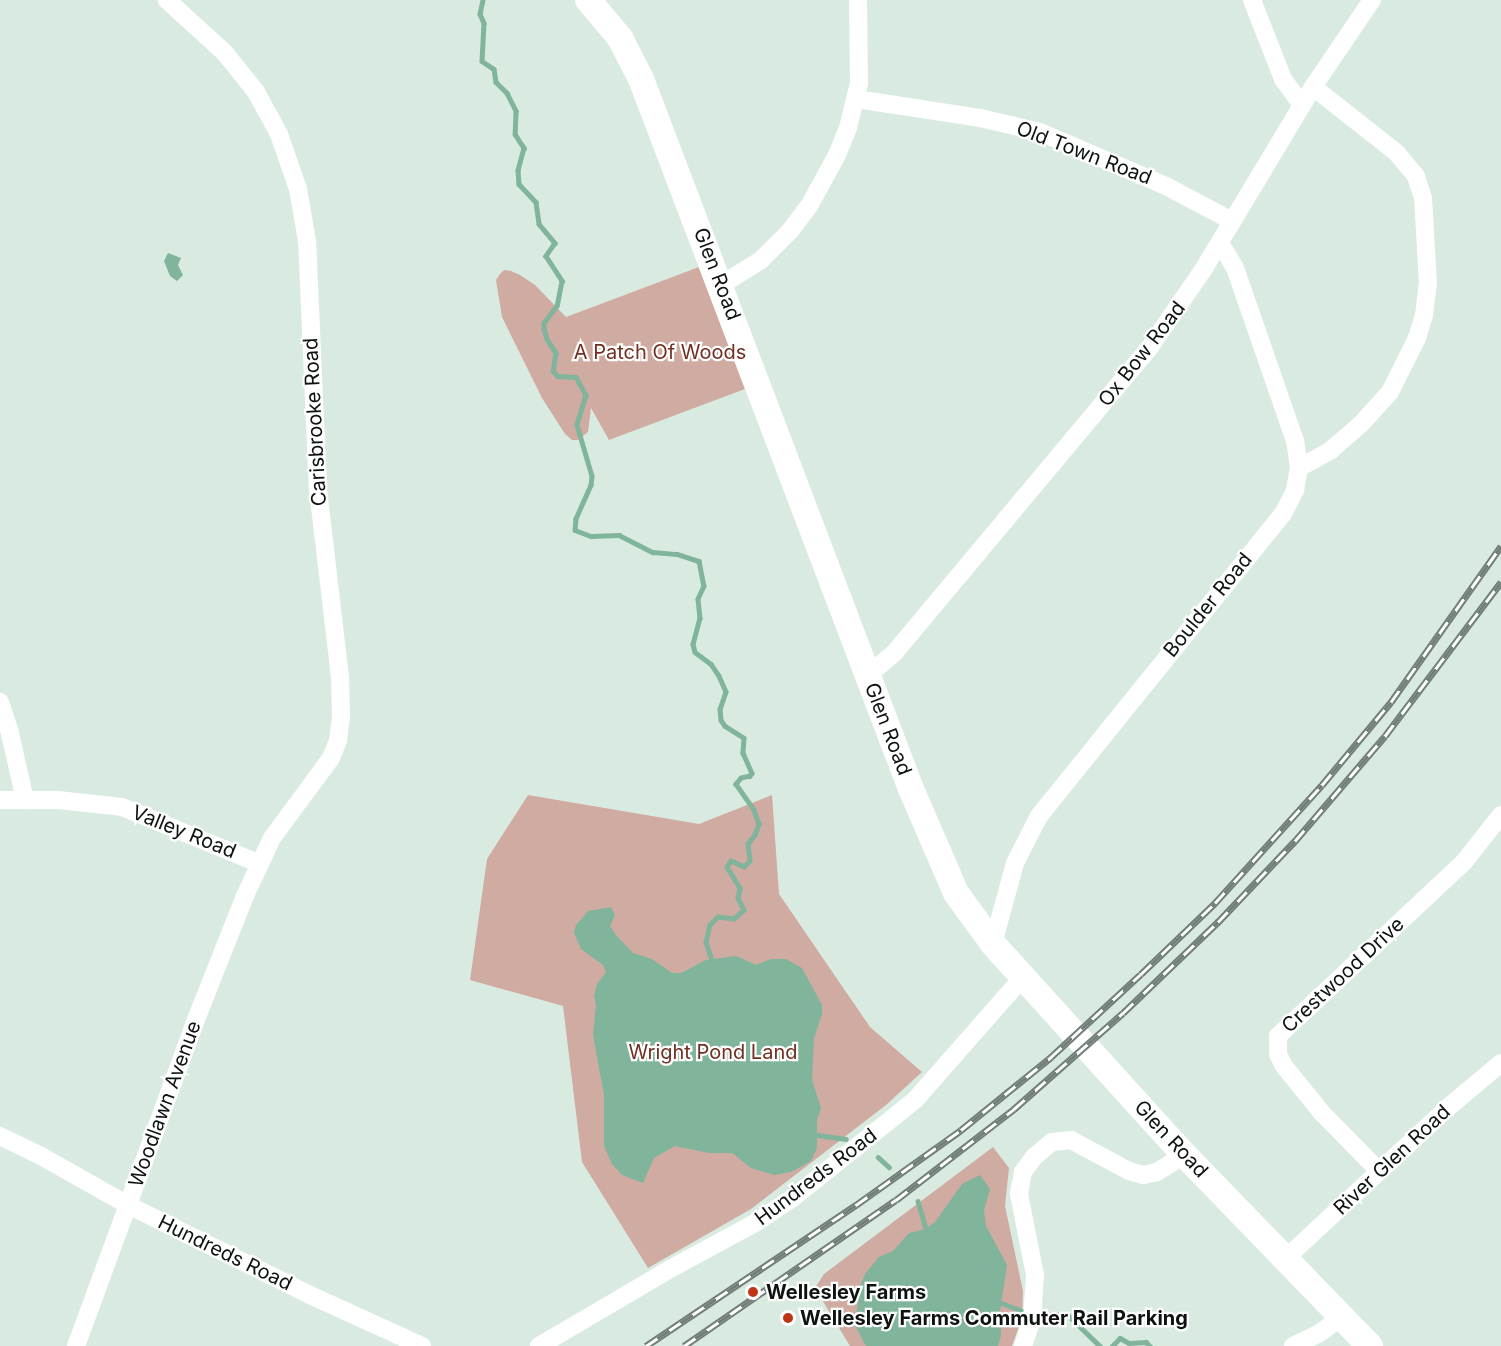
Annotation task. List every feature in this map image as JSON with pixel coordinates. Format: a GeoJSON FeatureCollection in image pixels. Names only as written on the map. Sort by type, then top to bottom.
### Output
{"type":"FeatureCollection","features":[{"type":"Feature","properties":{"kind":"street","name":"Carisbrooke Road"},"geometry":{"type":"LineString","coordinates":[[167,0],[225,53],[266,107],[291,167],[307,241],[318,490],[340,678],[341,717],[338,741],[332,758],[283,820],[258,863]]}},
{"type":"Feature","properties":{"kind":"street","name":"Glen Road"},"geometry":{"type":"LineString","coordinates":[[588,0],[608,11],[641,79],[943,867],[969,914],[993,944],[1184,1155],[1370,1346]]}},
{"type":"Feature","properties":{"kind":"street"},"geometry":{"type":"LineString","coordinates":[[721,285],[743,273],[769,253],[809,206],[837,155],[856,99],[860,66],[858,0]]}},
{"type":"Feature","properties":{"kind":"street"},"geometry":{"type":"LineString","coordinates":[[1252,0],[1283,79],[1302,105]]}},
{"type":"Feature","properties":{"kind":"street","name":"Ox Bow Road"},"geometry":{"type":"LineString","coordinates":[[868,675],[895,652],[1132,370],[1181,303],[1220,243],[1313,87],[1372,0]]}},
{"type":"Feature","properties":{"kind":"street"},"geometry":{"type":"LineString","coordinates":[[1299,468],[1331,450],[1361,424],[1390,392],[1417,338],[1428,284],[1423,198],[1416,176],[1397,153],[1313,87]]}},
{"type":"Feature","properties":{"kind":"street","name":"Old Town Road"},"geometry":{"type":"LineString","coordinates":[[856,99],[980,118],[1040,132],[1166,186],[1232,221]]}},
{"type":"Feature","properties":{"kind":"street","name":"Boulder Road"},"geometry":{"type":"LineString","coordinates":[[993,944],[1010,876],[1039,816],[1284,512],[1295,490],[1299,468],[1295,441],[1232,261],[1220,243]]}},
{"type":"Feature","properties":{"kind":"street"},"geometry":{"type":"LineString","coordinates":[[0,702],[9,729],[25,800]]}},
{"type":"Feature","properties":{"kind":"street","name":"Valley Road"},"geometry":{"type":"LineString","coordinates":[[0,800],[122,807],[258,863]]}},
{"type":"Feature","properties":{"kind":"street","name":"Crestwood Drive"},"geometry":{"type":"LineString","coordinates":[[1379,1171],[1322,1113],[1284,1066],[1278,1054],[1278,1036],[1464,862],[1501,815]]}},
{"type":"Feature","properties":{"kind":"street","name":"Woodlawn Avenue"},"geometry":{"type":"LineString","coordinates":[[76,1346],[198,1013],[258,863]]}},
{"type":"Feature","properties":{"kind":"street","name":"Hundreds Road"},"geometry":{"type":"LineString","coordinates":[[538,1346],[670,1269],[755,1223],[794,1197],[915,1100],[1023,977]]}},
{"type":"Feature","properties":{"kind":"street","name":"River Glen Road"},"geometry":{"type":"LineString","coordinates":[[1285,1259],[1379,1171],[1501,1063]]}},
{"type":"Feature","properties":{"kind":"street","name":"Hundreds Road"},"geometry":{"type":"LineString","coordinates":[[0,1136],[47,1158],[128,1205],[292,1286],[422,1346]]}},
{"type":"Feature","properties":{"kind":"street"},"geometry":{"type":"LineString","coordinates":[[1023,1346],[1032,1319],[1035,1275],[1019,1194],[1022,1177],[1030,1161],[1044,1147],[1061,1140],[1081,1144],[1129,1172],[1143,1175],[1157,1172],[1184,1155]]}},
{"type":"Feature","properties":{"kind":"street"},"geometry":{"type":"LineString","coordinates":[[1293,1346],[1318,1334],[1342,1317]]}},
{"type":"Feature","properties":{"kind":"green space","name":"A Patch Of Woods"},"geometry":{"type":"Polygon","coordinates":[[[699,267],[745,389],[609,440],[591,408],[588,432],[578,440],[572,440],[565,434],[542,398],[502,317],[496,280],[500,274],[504,270],[520,275],[535,285],[566,317],[699,267]]]}},
{"type":"Feature","properties":{"kind":"green space","name":"Wright Pond Land"},"geometry":{"type":"Polygon","coordinates":[[[528,795],[699,824],[772,795],[779,894],[870,1027],[922,1072],[886,1105],[751,1209],[648,1268],[582,1162],[563,1006],[470,980],[487,859],[528,795]]]}},
{"type":"Feature","properties":{"kind":"green space"},"geometry":{"type":"Polygon","coordinates":[[[993,1147],[1009,1168],[1005,1206],[1023,1291],[1022,1318],[1012,1346],[850,1346],[815,1288],[824,1274],[993,1147]]]}},
{"type":"Feature","properties":{"kind":"shaded area"},"geometry":{"type":"Polygon","coordinates":[[[168,253],[181,258],[178,265],[183,275],[177,281],[170,276],[164,261],[168,253]]]}},
{"type":"Feature","properties":{"kind":"shaded area"},"geometry":{"type":"Polygon","coordinates":[[[611,907],[615,915],[610,926],[615,934],[633,953],[652,959],[672,973],[681,973],[706,960],[736,956],[756,965],[771,959],[786,959],[802,968],[822,1005],[822,1014],[814,1039],[812,1080],[821,1108],[817,1120],[817,1148],[811,1161],[791,1172],[774,1175],[751,1168],[732,1153],[709,1153],[675,1146],[654,1158],[643,1183],[622,1175],[612,1164],[604,1146],[604,1095],[593,1035],[596,1005],[594,996],[597,984],[606,972],[603,965],[581,949],[574,933],[576,925],[588,911],[611,907]]]}},
{"type":"Feature","properties":{"kind":"shaded area"},"geometry":{"type":"Polygon","coordinates":[[[980,1175],[990,1189],[984,1210],[986,1226],[1007,1265],[1000,1311],[1001,1336],[998,1346],[866,1346],[855,1326],[860,1286],[865,1274],[879,1257],[893,1251],[909,1233],[926,1229],[935,1222],[962,1184],[980,1175]]]}},
{"type":"Feature","properties":{"kind":"waterway"},"geometry":{"type":"LineString","coordinates":[[483,0],[480,14],[484,23],[482,61],[494,69],[496,82],[507,93],[516,111],[515,134],[524,148],[518,170],[519,184],[536,202],[539,224],[555,243],[546,256],[562,281],[557,306],[544,323],[547,339],[556,353],[553,371],[558,376],[576,377],[586,395],[577,425],[592,476],[591,485],[576,519],[575,530],[591,536],[619,535],[653,552],[677,554],[699,561],[704,586],[698,599],[700,618],[693,644],[695,652],[711,664],[726,692],[720,709],[721,720],[725,726],[744,738],[743,753],[752,773],[750,776],[741,778],[736,784],[754,810],[759,824],[748,844],[750,861],[744,867],[731,861],[727,867],[740,888],[738,898],[744,910],[734,919],[718,917],[710,925],[706,942],[712,960]]}},
{"type":"Feature","properties":{"kind":"waterway"},"geometry":{"type":"LineString","coordinates":[[818,1135],[846,1139]]}},
{"type":"Feature","properties":{"kind":"waterway"},"geometry":{"type":"LineString","coordinates":[[878,1157],[889,1167]]}},
{"type":"Feature","properties":{"kind":"waterway"},"geometry":{"type":"LineString","coordinates":[[918,1201],[926,1229]]}},
{"type":"Feature","properties":{"kind":"waterway"},"geometry":{"type":"LineString","coordinates":[[1002,1303],[1022,1311]]}},
{"type":"Feature","properties":{"kind":"waterway"},"geometry":{"type":"LineString","coordinates":[[1051,1314],[1068,1315],[1100,1346]]}},
{"type":"Feature","properties":{"kind":"waterway"},"geometry":{"type":"LineString","coordinates":[[1112,1346],[1120,1338],[1129,1343],[1146,1342],[1150,1346]]}},
{"type":"Feature","properties":{"kind":"railway"},"geometry":{"type":"LineString","coordinates":[[646,1346],[856,1205],[961,1130],[1051,1057],[1141,974],[1215,903],[1322,785],[1391,702],[1501,546]]}},
{"type":"Feature","properties":{"kind":"railway"},"geometry":{"type":"LineString","coordinates":[[684,1346],[896,1200],[1014,1109],[1123,1013],[1218,922],[1295,841],[1385,736],[1501,582]]}},
{"type":"Feature","properties":{"kind":"place","name":"Wellesley Farms"},"geometry":{"type":"Point","coordinates":[753,1292]}},
{"type":"Feature","properties":{"kind":"place","name":"Wellesley Farms Commuter Rail Parking"},"geometry":{"type":"Point","coordinates":[788,1318]}}]}
